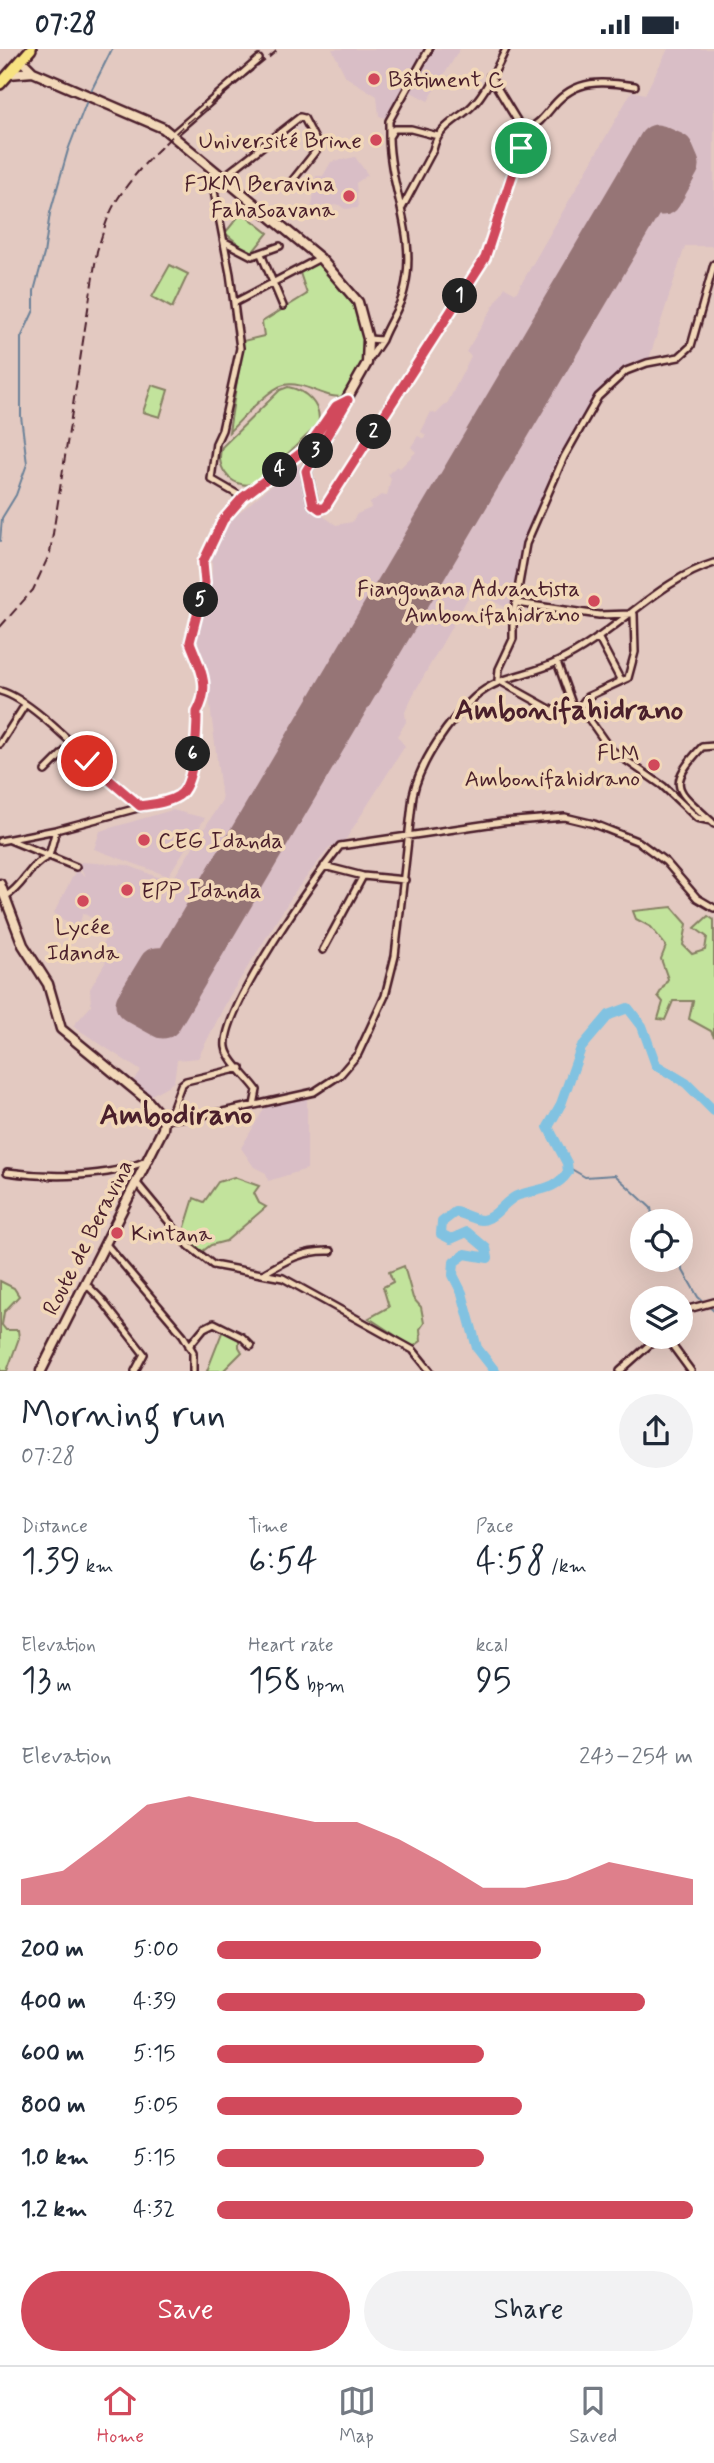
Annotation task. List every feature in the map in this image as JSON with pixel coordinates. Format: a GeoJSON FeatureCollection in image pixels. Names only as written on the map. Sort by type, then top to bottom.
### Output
{"type":"FeatureCollection","features":[{"type":"Feature","properties":{"kind":"main road"},"geometry":{"type":"LineString","coordinates":[[0,84],[31,49]]}},
{"type":"Feature","properties":{"kind":"street"},"geometry":{"type":"LineString","coordinates":[[429,49],[389,121],[389,137],[410,248],[404,293],[382,340],[306,471],[313,504],[320,509],[325,507],[485,258],[524,132],[537,125],[565,93],[579,86],[598,81],[635,86]]}},
{"type":"Feature","properties":{"kind":"street"},"geometry":{"type":"LineString","coordinates":[[402,208],[438,136],[451,120],[474,105],[506,49]]}},
{"type":"Feature","properties":{"kind":"street"},"geometry":{"type":"LineString","coordinates":[[172,135],[259,59]]}},
{"type":"Feature","properties":{"kind":"street"},"geometry":{"type":"LineString","coordinates":[[20,60],[33,72],[145,118],[172,135],[320,258],[358,302],[368,339],[367,363]]}},
{"type":"Feature","properties":{"kind":"street"},"geometry":{"type":"LineString","coordinates":[[9,74],[33,72]]}},
{"type":"Feature","properties":{"kind":"street"},"geometry":{"type":"LineString","coordinates":[[490,76],[524,132]]}},
{"type":"Feature","properties":{"kind":"street"},"geometry":{"type":"LineString","coordinates":[[243,497],[211,479],[216,443],[222,430],[240,348],[225,242],[214,191],[222,178],[300,117],[304,118],[318,148],[292,181]]}},
{"type":"Feature","properties":{"kind":"street"},"geometry":{"type":"LineString","coordinates":[[389,137],[394,129],[402,128],[438,136]]}},
{"type":"Feature","properties":{"kind":"street"},"geometry":{"type":"LineString","coordinates":[[225,242],[252,256],[280,246]]}},
{"type":"Feature","properties":{"kind":"street"},"geometry":{"type":"LineString","coordinates":[[261,254],[283,306]]}},
{"type":"Feature","properties":{"kind":"street"},"geometry":{"type":"LineString","coordinates":[[233,303],[320,258]]}},
{"type":"Feature","properties":{"kind":"street"},"geometry":{"type":"LineString","coordinates":[[498,680],[499,669],[513,639],[513,618],[526,544],[564,457],[598,397],[626,371],[647,363],[679,357],[691,346],[714,264]]}},
{"type":"Feature","properties":{"kind":"street"},"geometry":{"type":"LineString","coordinates":[[368,339],[382,340]]}},
{"type":"Feature","properties":{"kind":"street"},"geometry":{"type":"LineString","coordinates":[[0,841],[55,830],[175,798],[183,793],[192,767],[197,712],[201,704],[204,679],[200,658],[190,642],[205,583],[203,562],[223,520],[243,497],[307,448],[336,406],[348,400]]}},
{"type":"Feature","properties":{"kind":"street"},"geometry":{"type":"LineString","coordinates":[[166,1119],[314,1092],[341,1075],[358,1054],[385,996],[395,956],[418,773],[471,700],[498,680],[557,662],[634,614],[675,581],[714,563]]}},
{"type":"Feature","properties":{"kind":"street"},"geometry":{"type":"LineString","coordinates":[[517,603],[598,615],[634,614]]}},
{"type":"Feature","properties":{"kind":"street"},"geometry":{"type":"LineString","coordinates":[[576,713],[587,697],[628,678],[635,652],[634,614]]}},
{"type":"Feature","properties":{"kind":"street"},"geometry":{"type":"LineString","coordinates":[[598,636],[621,681]]}},
{"type":"Feature","properties":{"kind":"street"},"geometry":{"type":"LineString","coordinates":[[557,662],[576,713]]}},
{"type":"Feature","properties":{"kind":"street"},"geometry":{"type":"LineString","coordinates":[[498,680],[559,715],[576,713],[589,719],[610,750],[663,786],[697,818],[713,823]]}},
{"type":"Feature","properties":{"kind":"street"},"geometry":{"type":"LineString","coordinates":[[0,691],[13,694],[41,715],[140,806]]}},
{"type":"Feature","properties":{"kind":"street"},"geometry":{"type":"LineString","coordinates":[[0,744],[25,705]]}},
{"type":"Feature","properties":{"kind":"street"},"geometry":{"type":"LineString","coordinates":[[45,771],[71,745]]}},
{"type":"Feature","properties":{"kind":"street"},"geometry":{"type":"LineString","coordinates":[[713,823],[682,794],[678,779],[681,769],[702,747],[714,746]]}},
{"type":"Feature","properties":{"kind":"street"},"geometry":{"type":"LineString","coordinates":[[254,1105],[257,1090],[226,1049],[226,1038],[241,1000],[324,866],[340,846],[502,822],[565,817],[594,824],[639,842],[666,862],[697,898],[714,908]]}},
{"type":"Feature","properties":{"kind":"street"},"geometry":{"type":"LineString","coordinates":[[5,901],[24,883],[32,865],[49,856],[55,830]]}},
{"type":"Feature","properties":{"kind":"street"},"geometry":{"type":"LineString","coordinates":[[10,840],[76,867]]}},
{"type":"Feature","properties":{"kind":"street"},"geometry":{"type":"LineString","coordinates":[[324,866],[363,876],[405,880]]}},
{"type":"Feature","properties":{"kind":"street"},"geometry":{"type":"LineString","coordinates":[[323,950],[363,876]]}},
{"type":"Feature","properties":{"kind":"street"},"geometry":{"type":"LineString","coordinates":[[0,884],[23,945],[48,985],[61,1029],[146,1099],[166,1119]]}},
{"type":"Feature","properties":{"kind":"street"},"geometry":{"type":"LineString","coordinates":[[166,1119],[181,1084],[241,1069]]}},
{"type":"Feature","properties":{"kind":"street","name":"Route de Beravina"},"geometry":{"type":"LineString","coordinates":[[43,1370],[166,1119]]}},
{"type":"Feature","properties":{"kind":"street"},"geometry":{"type":"LineString","coordinates":[[6,1173],[35,1176],[123,1171],[146,1161]]}},
{"type":"Feature","properties":{"kind":"street"},"geometry":{"type":"LineString","coordinates":[[136,1182],[189,1246],[213,1265],[283,1277],[413,1350],[430,1371]]}},
{"type":"Feature","properties":{"kind":"street"},"geometry":{"type":"LineString","coordinates":[[105,1243],[189,1346],[193,1371]]}},
{"type":"Feature","properties":{"kind":"street"},"geometry":{"type":"LineString","coordinates":[[262,1274],[296,1254],[310,1250],[331,1251]]}},
{"type":"Feature","properties":{"kind":"street"},"geometry":{"type":"LineString","coordinates":[[85,1283],[144,1354],[135,1371]]}},
{"type":"Feature","properties":{"kind":"street"},"geometry":{"type":"LineString","coordinates":[[693,1307],[714,1301]]}},
{"type":"Feature","properties":{"kind":"street"},"geometry":{"type":"LineString","coordinates":[[189,1346],[204,1328],[214,1323],[251,1346]]}},
{"type":"Feature","properties":{"kind":"street"},"geometry":{"type":"LineString","coordinates":[[620,1371],[629,1369],[647,1349]]}},
{"type":"Feature","properties":{"kind":"street"},"geometry":{"type":"LineString","coordinates":[[675,1349],[691,1371]]}},
{"type":"Feature","properties":{"kind":"shaded area"},"geometry":{"type":"Polygon","coordinates":[[[332,49],[460,49],[428,101],[409,91],[393,120],[379,116],[377,96],[346,77],[332,49]]]}},
{"type":"Feature","properties":{"kind":"shaded area"},"geometry":{"type":"Polygon","coordinates":[[[668,49],[714,49],[714,246],[685,246],[649,359],[630,363],[595,393],[552,470],[522,545],[511,611],[473,589],[405,712],[406,722],[397,736],[405,746],[346,839],[329,848],[294,893],[229,997],[198,1058],[177,1060],[174,1082],[148,1097],[132,1082],[141,1071],[73,1026],[91,1006],[90,989],[109,956],[100,948],[111,929],[83,913],[77,930],[54,913],[76,870],[85,876],[79,866],[81,862],[127,865],[165,880],[166,886],[160,900],[222,800],[204,657],[193,646],[212,572],[212,557],[228,522],[297,464],[305,470],[313,509],[336,525],[352,522],[357,514],[371,508],[370,503],[381,495],[387,496],[391,478],[388,474],[397,466],[400,468],[416,452],[411,447],[418,436],[423,439],[426,435],[421,432],[431,412],[436,414],[448,402],[471,356],[466,352],[505,287],[516,293],[632,91],[645,94],[668,49]]]}},
{"type":"Feature","properties":{"kind":"shaded area"},"geometry":{"type":"Polygon","coordinates":[[[355,157],[368,175],[356,183],[358,208],[345,209],[339,205],[312,207],[316,176],[323,176],[331,162],[355,157]]]}},
{"type":"Feature","properties":{"kind":"shaded area","name":"CEG Idanda"},"geometry":{"type":"Polygon","coordinates":[[[172,810],[205,818],[168,876],[94,849],[100,831],[172,810]]]}},
{"type":"Feature","properties":{"kind":"shaded area"},"geometry":{"type":"Polygon","coordinates":[[[307,1097],[307,1169],[268,1181],[266,1173],[254,1167],[241,1148],[265,1107],[307,1097]]]}},
{"type":"Feature","properties":{"kind":"green space"},"geometry":{"type":"Polygon","coordinates":[[[242,212],[268,233],[251,254],[225,233],[242,212]]]}},
{"type":"Feature","properties":{"kind":"green space"},"geometry":{"type":"Polygon","coordinates":[[[318,263],[347,293],[362,323],[364,356],[349,395],[333,396],[292,384],[284,385],[263,398],[229,432],[243,341],[264,336],[262,322],[307,294],[300,273],[318,263]]]}},
{"type":"Feature","properties":{"kind":"green space"},"geometry":{"type":"Polygon","coordinates":[[[170,265],[188,274],[172,308],[152,297],[170,265]]]}},
{"type":"Feature","properties":{"kind":"green space"},"geometry":{"type":"Polygon","coordinates":[[[152,385],[168,390],[160,417],[143,412],[152,385]]]}},
{"type":"Feature","properties":{"kind":"green space"},"geometry":{"type":"Polygon","coordinates":[[[288,387],[301,391],[315,405],[318,425],[258,482],[250,485],[235,482],[228,477],[221,463],[222,447],[280,390],[288,387]]]}},
{"type":"Feature","properties":{"kind":"green space"},"geometry":{"type":"Polygon","coordinates":[[[672,907],[687,924],[683,945],[692,954],[705,950],[707,937],[695,928],[708,916],[714,920],[714,1037],[711,1031],[689,1019],[693,1001],[673,1001],[665,1020],[658,1019],[663,1002],[658,996],[668,979],[661,959],[666,946],[651,927],[636,919],[633,911],[672,907]]]}},
{"type":"Feature","properties":{"kind":"green space"},"geometry":{"type":"Polygon","coordinates":[[[234,1177],[259,1186],[254,1193],[259,1203],[266,1207],[226,1241],[211,1245],[199,1254],[182,1237],[194,1198],[204,1202],[218,1182],[234,1177]]]}},
{"type":"Feature","properties":{"kind":"green space"},"geometry":{"type":"Polygon","coordinates":[[[404,1266],[413,1298],[421,1307],[424,1323],[420,1329],[421,1341],[413,1347],[369,1318],[389,1307],[383,1287],[393,1282],[389,1272],[404,1266]]]}},
{"type":"Feature","properties":{"kind":"green space"},"geometry":{"type":"Polygon","coordinates":[[[0,1281],[14,1288],[19,1296],[4,1312],[2,1325],[6,1330],[18,1330],[19,1338],[7,1371],[0,1371],[0,1281]]]}},
{"type":"Feature","properties":{"kind":"green space"},"geometry":{"type":"Polygon","coordinates":[[[223,1330],[239,1337],[242,1352],[223,1371],[207,1371],[223,1330]]]}},
{"type":"Feature","properties":{"kind":"waterway"},"geometry":{"type":"LineString","coordinates":[[90,93],[112,49]]}},
{"type":"Feature","properties":{"kind":"waterway"},"geometry":{"type":"LineString","coordinates":[[0,541],[2,518],[16,495],[27,464],[21,416],[21,338],[34,310],[34,291],[44,254],[50,213],[68,150],[88,98]]}},
{"type":"Feature","properties":{"kind":"waterway"},"geometry":{"type":"LineString","coordinates":[[495,1371],[477,1348],[462,1293],[453,1275],[454,1262],[465,1254],[488,1258],[486,1248],[467,1232],[451,1239],[441,1234],[442,1222],[455,1212],[479,1220],[487,1219],[514,1197],[552,1186],[568,1172],[567,1163],[548,1127],[561,1104],[581,1048],[609,1015],[628,1008],[642,1026],[656,1065],[686,1083],[714,1111]]}},
{"type":"Feature","properties":{"kind":"waterway"},"geometry":{"type":"LineString","coordinates":[[568,1167],[585,1177],[615,1175],[651,1209]]}},
{"type":"Feature","properties":{"kind":"waterway"},"geometry":{"type":"LineString","coordinates":[[684,1272],[698,1297],[714,1311]]}},
{"type":"Feature","properties":{"kind":"runway"},"geometry":{"type":"LineString","coordinates":[[657,143],[675,151],[681,165],[663,197],[648,197],[163,1020],[134,1004],[157,966],[172,965],[657,143]]}},
{"type":"Feature","properties":{"kind":"railway"},"geometry":{"type":"LineString","coordinates":[[0,627],[33,590],[50,553],[97,251],[110,212],[151,157],[214,101],[279,49]]}},
{"type":"Feature","properties":{"kind":"place","name":"Bâtiment C"},"geometry":{"type":"Point","coordinates":[374,79]}},
{"type":"Feature","properties":{"kind":"place","name":"Université Brine"},"geometry":{"type":"Point","coordinates":[376,140]}},
{"type":"Feature","properties":{"kind":"place","name":"FJKM Beravina Fahasoavana"},"geometry":{"type":"Point","coordinates":[349,196]}},
{"type":"Feature","properties":{"kind":"place","name":"Fiangonana Advantista Ambonifahidrano"},"geometry":{"type":"Point","coordinates":[594,601]}},
{"type":"Feature","properties":{"kind":"place","name":"FLM Ambonifahidrano"},"geometry":{"type":"Point","coordinates":[654,765]}},
{"type":"Feature","properties":{"kind":"place","name":"CEG Idanda"},"geometry":{"type":"Point","coordinates":[144,840]}},
{"type":"Feature","properties":{"kind":"place","name":"EPP Idanda"},"geometry":{"type":"Point","coordinates":[127,890]}},
{"type":"Feature","properties":{"kind":"place","name":"Lycée Idanda"},"geometry":{"type":"Point","coordinates":[83,901]}},
{"type":"Feature","properties":{"kind":"place","name":"Kintana"},"geometry":{"type":"Point","coordinates":[117,1233]}},
{"type":"Feature","properties":{"kind":"district","name":"Ambonifahidrano"},"geometry":{"type":"Point","coordinates":[569,709]}},
{"type":"Feature","properties":{"kind":"district","name":"Ambodirano"},"geometry":{"type":"Point","coordinates":[176,1114]}},
{"type":"Feature","properties":{"kind":"route"},"geometry":{"type":"LineString","coordinates":[[87,761],[140,806],[175,798],[183,793],[192,767],[197,712],[201,704],[204,679],[200,658],[190,642],[205,583],[203,562],[223,520],[243,497],[307,448],[336,406],[348,400],[306,471],[313,504],[320,509],[325,507],[485,258],[521,148]]}}]}
